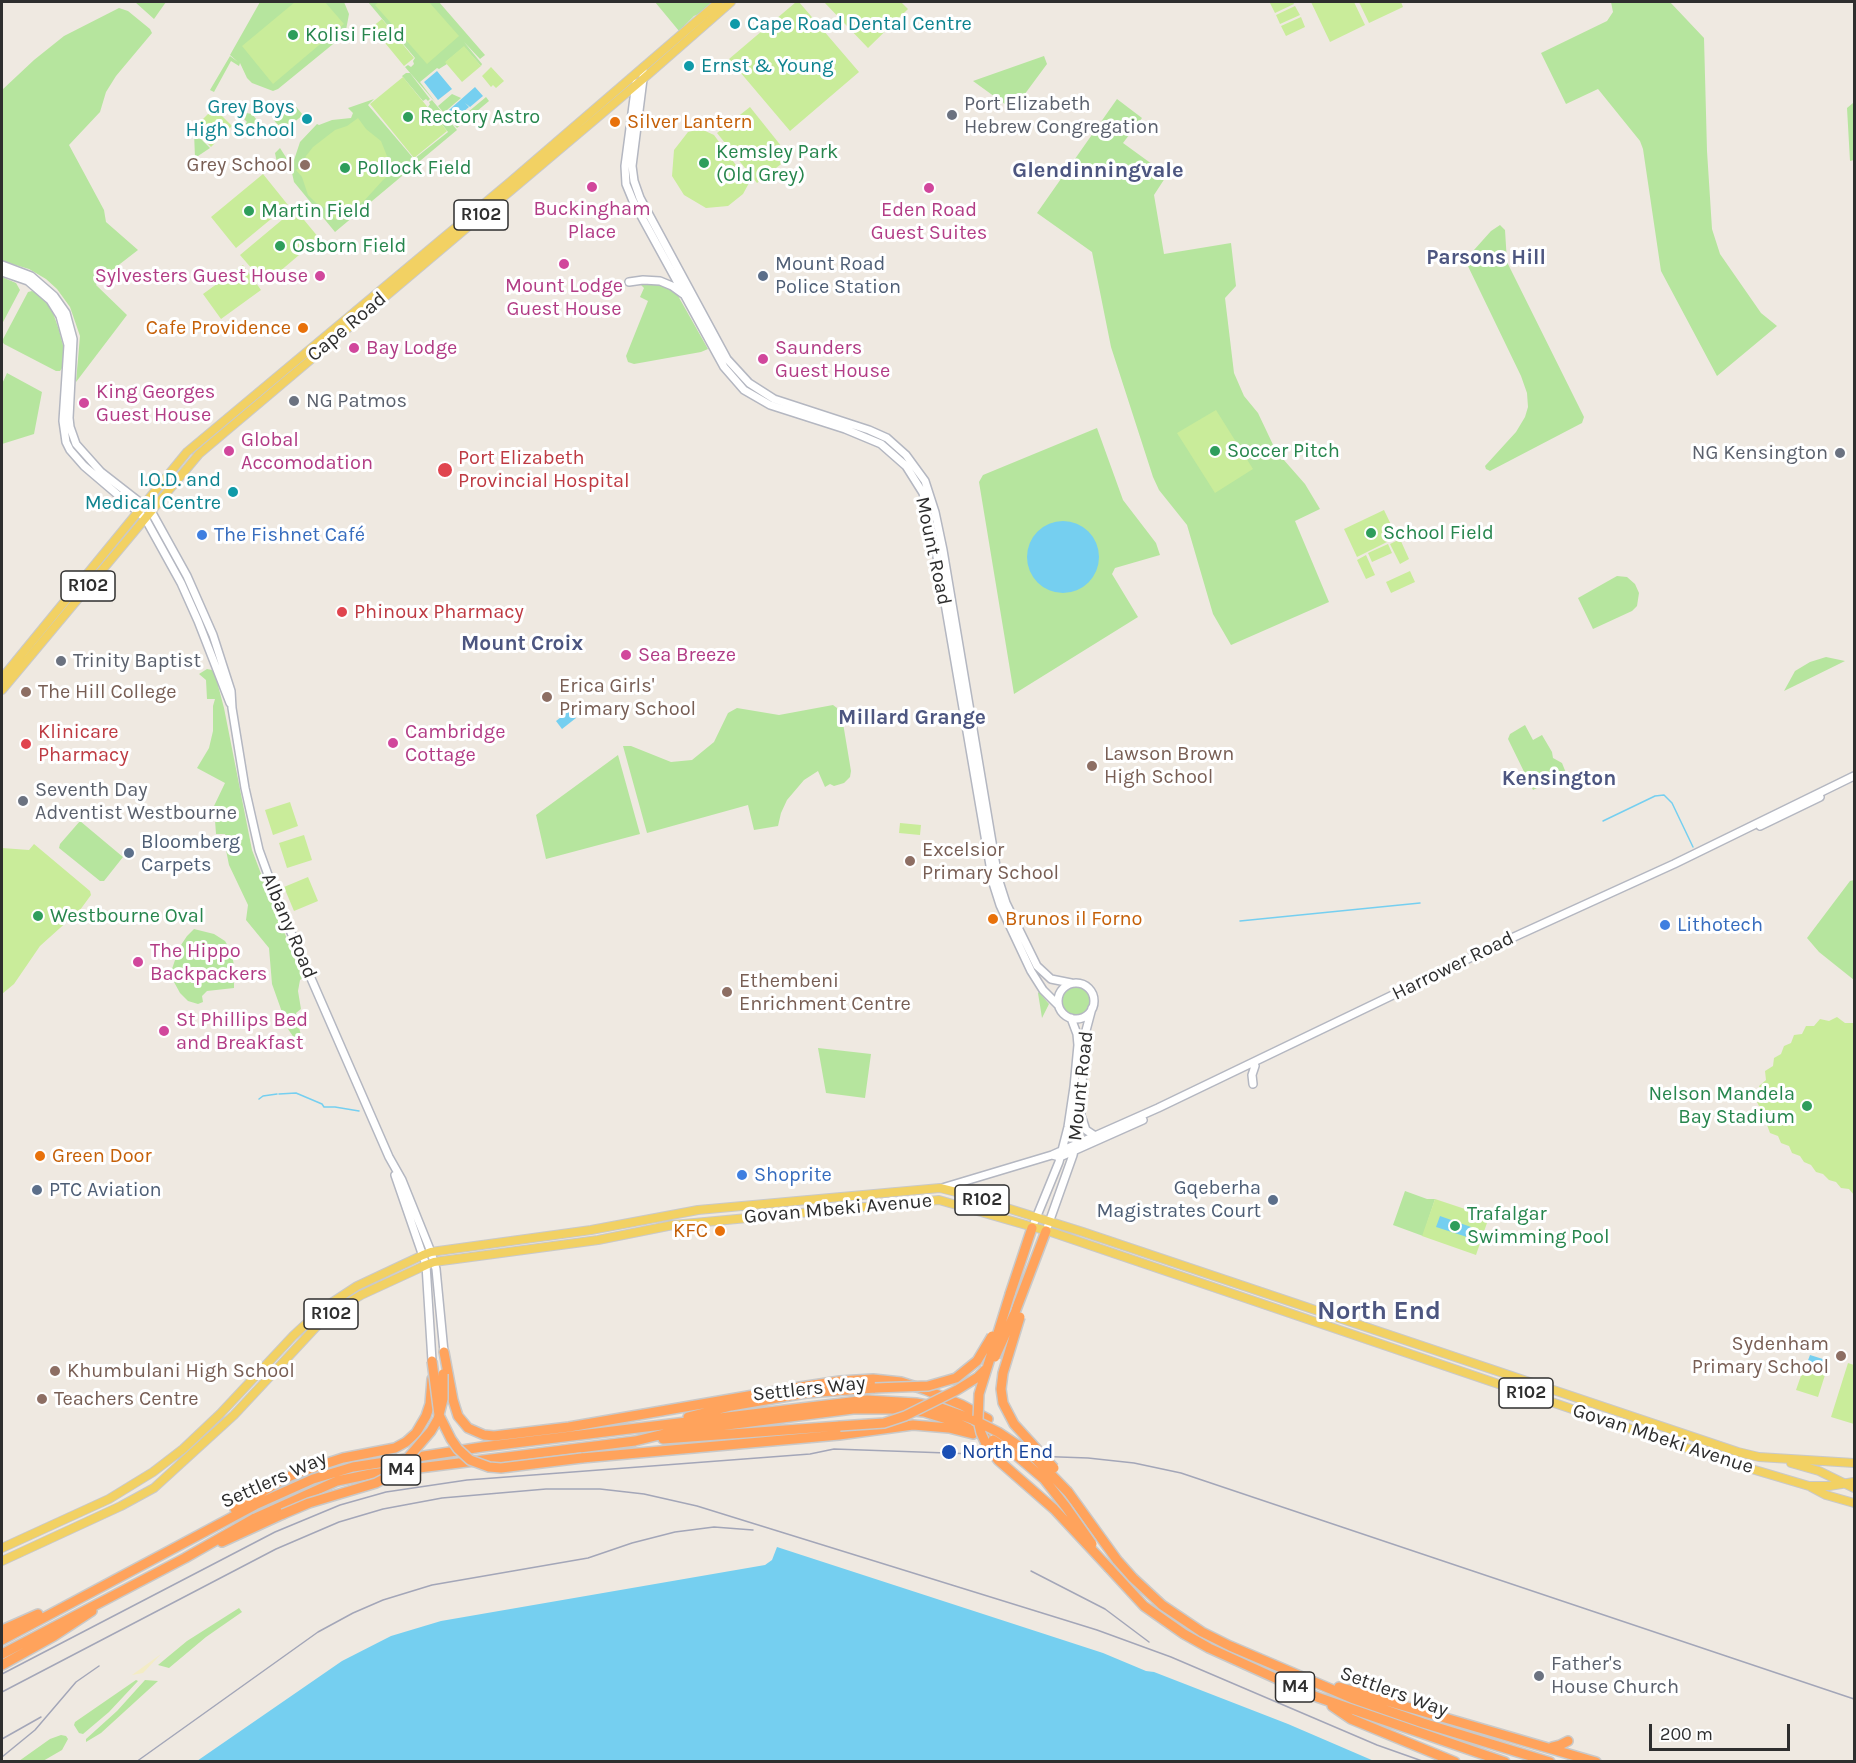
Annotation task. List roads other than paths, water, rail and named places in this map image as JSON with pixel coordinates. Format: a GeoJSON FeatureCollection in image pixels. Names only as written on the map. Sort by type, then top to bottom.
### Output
{"type":"FeatureCollection","features":[{"type":"Feature","properties":{"kind":"highway"},"geometry":{"type":"LineString","coordinates":[[1032,1228],[979,1394],[978,1420],[986,1444],[998,1460],[1054,1509],[1109,1568]]}},
{"type":"Feature","properties":{"kind":"highway"},"geometry":{"type":"LineString","coordinates":[[1046,1232],[1017,1316],[1001,1389],[1003,1402],[1014,1424],[1066,1483],[1068,1492]]}},
{"type":"Feature","properties":{"kind":"highway"},"geometry":{"type":"LineString","coordinates":[[633,1429],[732,1406],[806,1393],[935,1385],[956,1378],[966,1372],[984,1352],[1010,1294]]}},
{"type":"Feature","properties":{"kind":"highway"},"geometry":{"type":"LineString","coordinates":[[635,1441],[892,1421],[926,1407],[971,1382],[984,1371],[995,1356],[1017,1316]]}},
{"type":"Feature","properties":{"kind":"highway"},"geometry":{"type":"LineString","coordinates":[[444,1352],[446,1374],[458,1416],[468,1428],[478,1434],[494,1436],[569,1427],[800,1387],[873,1379],[901,1382],[926,1389],[962,1405],[988,1419],[1054,1468]]}},
{"type":"Feature","properties":{"kind":"highway"},"geometry":{"type":"LineString","coordinates":[[432,1361],[439,1415],[451,1439],[470,1460],[489,1467],[501,1468],[582,1458],[839,1435],[913,1425],[949,1428],[969,1426]]}},
{"type":"Feature","properties":{"kind":"highway"},"geometry":{"type":"LineString","coordinates":[[169,1549],[283,1479],[343,1458],[394,1448],[416,1433],[422,1426],[430,1404],[432,1361]]}},
{"type":"Feature","properties":{"kind":"highway"},"geometry":{"type":"LineString","coordinates":[[185,1558],[309,1503],[376,1483],[394,1473],[431,1431],[438,1419],[446,1374]]}},
{"type":"Feature","properties":{"kind":"highway","name":"Settlers Way"},"geometry":{"type":"LineString","coordinates":[[2,1640],[169,1549],[290,1488],[323,1475],[353,1467],[482,1447],[867,1400],[916,1403],[938,1407],[993,1440],[1024,1462],[1050,1486],[1109,1568],[1144,1606],[1184,1634],[1209,1648],[1317,1697],[1505,1761]]}},
{"type":"Feature","properties":{"kind":"highway","name":"Settlers Way"},"geometry":{"type":"LineString","coordinates":[[2,1654],[185,1558],[255,1518],[337,1481],[426,1467],[635,1441],[672,1432],[872,1408],[924,1412],[998,1432],[1024,1449],[1068,1492],[1117,1560],[1147,1592],[1182,1619],[1230,1646],[1354,1699],[1423,1723],[1550,1761]]}},
{"type":"Feature","properties":{"kind":"highway"},"geometry":{"type":"LineString","coordinates":[[4,1629],[106,1583]]}},
{"type":"Feature","properties":{"kind":"highway"},"geometry":{"type":"LineString","coordinates":[[2,1665],[63,1631],[129,1587]]}},
{"type":"Feature","properties":{"kind":"highway"},"geometry":{"type":"LineString","coordinates":[[1307,1678],[1596,1761]]}},
{"type":"Feature","properties":{"kind":"highway"},"geometry":{"type":"LineString","coordinates":[[1317,1697],[1351,1719],[1455,1761]]}},
{"type":"Feature","properties":{"kind":"highway"},"geometry":{"type":"LineString","coordinates":[[1546,1747],[1558,1746],[1568,1741]]}},
{"type":"Feature","properties":{"kind":"main road","name":"Cape Road"},"geometry":{"type":"LineString","coordinates":[[2,678],[140,507],[192,448],[510,182],[719,2]]}},
{"type":"Feature","properties":{"kind":"main road","name":"Cape Road"},"geometry":{"type":"LineString","coordinates":[[2,690],[199,454],[636,86],[731,2]]}},
{"type":"Feature","properties":{"kind":"main road","name":"Mount Road"},"geometry":{"type":"LineString","coordinates":[[640,71],[644,79],[632,166],[634,181],[640,198],[724,353],[740,375],[761,391],[781,402],[848,422],[887,438],[906,455],[925,481],[935,512],[1000,905],[1031,971],[1043,990],[1058,1005]]}},
{"type":"Feature","properties":{"kind":"main road","name":"Mount Road"},"geometry":{"type":"LineString","coordinates":[[640,71],[626,158],[626,184],[633,201],[724,367],[744,390],[779,409],[874,440],[890,450],[913,474],[927,506],[959,668]]}},
{"type":"Feature","properties":{"kind":"main road"},"geometry":{"type":"LineString","coordinates":[[2,265],[29,278]]}},
{"type":"Feature","properties":{"kind":"main road"},"geometry":{"type":"LineString","coordinates":[[2,272],[29,278]]}},
{"type":"Feature","properties":{"kind":"main road","name":"Albany Road"},"geometry":{"type":"LineString","coordinates":[[29,278],[44,285],[62,306],[72,330],[69,418],[76,444],[101,472],[140,507],[198,621],[232,708]]}},
{"type":"Feature","properties":{"kind":"main road"},"geometry":{"type":"LineString","coordinates":[[629,282],[660,281],[672,286],[687,298]]}},
{"type":"Feature","properties":{"kind":"main road"},"geometry":{"type":"LineString","coordinates":[[140,507],[151,511]]}},
{"type":"Feature","properties":{"kind":"main road","name":"Albany Road"},"geometry":{"type":"LineString","coordinates":[[151,511],[187,576],[213,635],[231,691],[254,831],[267,875],[394,1166],[394,1175],[427,1254],[444,1352]]}},
{"type":"Feature","properties":{"kind":"main road","name":"Harrower Road"},"geometry":{"type":"LineString","coordinates":[[1061,1153],[1076,1143],[1211,1083],[1854,776]]}},
{"type":"Feature","properties":{"kind":"main road","name":"Harrower Road"},"geometry":{"type":"LineString","coordinates":[[942,1188],[1052,1155],[1074,1151],[1854,781]]}},
{"type":"Feature","properties":{"kind":"main road","name":"Mount Road"},"geometry":{"type":"LineString","coordinates":[[993,869],[1006,903],[1037,966],[1051,979],[1071,983]]}},
{"type":"Feature","properties":{"kind":"main road"},"geometry":{"type":"LineString","coordinates":[[1071,983],[1082,983],[1089,988],[1094,999],[1092,1008],[1081,1018],[1071,1018],[1062,1012],[1058,1005],[1059,994],[1071,983]]}},
{"type":"Feature","properties":{"kind":"main road","name":"Mount Road"},"geometry":{"type":"LineString","coordinates":[[1046,1232],[1076,1143],[1082,1113],[1084,1038],[1092,1008]]}},
{"type":"Feature","properties":{"kind":"main road","name":"Mount Road"},"geometry":{"type":"LineString","coordinates":[[1032,1228],[1061,1153],[1073,1102],[1077,1034],[1071,1018]]}},
{"type":"Feature","properties":{"kind":"main road"},"geometry":{"type":"LineString","coordinates":[[1253,1084],[1254,1066]]}},
{"type":"Feature","properties":{"kind":"main road"},"geometry":{"type":"LineString","coordinates":[[1082,1113],[1086,1130],[1095,1136]]}},
{"type":"Feature","properties":{"kind":"main road","name":"Govan Mbeki Avenue"},"geometry":{"type":"LineString","coordinates":[[2,1548],[109,1499],[153,1472],[220,1414],[293,1336],[322,1309],[357,1286],[427,1254],[591,1230],[698,1210],[942,1188],[1050,1221],[1738,1452],[1772,1458]]}},
{"type":"Feature","properties":{"kind":"main road","name":"Govan Mbeki Avenue"},"geometry":{"type":"LineString","coordinates":[[2,1561],[144,1495],[169,1476],[234,1415],[316,1327],[362,1294],[430,1263],[598,1240],[673,1225],[939,1200],[956,1203],[1355,1334],[1728,1462],[1808,1485]]}},
{"type":"Feature","properties":{"kind":"main road","name":"Albany Road"},"geometry":{"type":"LineString","coordinates":[[430,1263],[432,1361]]}},
{"type":"Feature","properties":{"kind":"main road"},"geometry":{"type":"LineString","coordinates":[[1772,1458],[1854,1463]]}},
{"type":"Feature","properties":{"kind":"main road","name":"R102"},"geometry":{"type":"LineString","coordinates":[[1772,1458],[1811,1468],[1850,1483],[1854,1488]]}},
{"type":"Feature","properties":{"kind":"main road"},"geometry":{"type":"LineString","coordinates":[[1808,1485],[1825,1486],[1850,1483]]}},
{"type":"Feature","properties":{"kind":"main road","name":"R102"},"geometry":{"type":"LineString","coordinates":[[1808,1485],[1826,1495],[1854,1503]]}},
{"type":"Feature","properties":{"kind":"water"},"geometry":{"type":"Polygon","coordinates":[[[437,71],[452,89],[438,100],[424,82],[437,71]]]}},
{"type":"Feature","properties":{"kind":"water"},"geometry":{"type":"Polygon","coordinates":[[[475,87],[483,96],[470,107],[465,103],[469,107],[456,118],[449,110],[475,87]]]}},
{"type":"Feature","properties":{"kind":"water"},"geometry":{"type":"Polygon","coordinates":[[[1063,521],[1083,527],[1093,537],[1099,557],[1093,577],[1083,587],[1063,593],[1043,587],[1033,577],[1027,557],[1033,537],[1043,527],[1063,521]]]}},
{"type":"Feature","properties":{"kind":"water"},"geometry":{"type":"Polygon","coordinates":[[[570,710],[576,718],[562,729],[556,721],[570,710]]]}},
{"type":"Feature","properties":{"kind":"water"},"geometry":{"type":"Polygon","coordinates":[[[1440,1216],[1471,1227],[1467,1237],[1436,1227],[1440,1216]]]}},
{"type":"Feature","properties":{"kind":"water"},"geometry":{"type":"Polygon","coordinates":[[[1810,1355],[1826,1360],[1823,1368],[1807,1363],[1810,1355]]]}},
{"type":"Feature","properties":{"kind":"water"},"geometry":{"type":"Polygon","coordinates":[[[777,1547],[1103,1653],[1288,1724],[1374,1761],[197,1761],[342,1661],[391,1636],[441,1621],[765,1565],[772,1560],[777,1547]]]}},
{"type":"Feature","properties":{"kind":"waterway"},"geometry":{"type":"LineString","coordinates":[[1603,821],[1655,796],[1664,795],[1672,803],[1693,847]]}},
{"type":"Feature","properties":{"kind":"waterway"},"geometry":{"type":"LineString","coordinates":[[1240,921],[1420,903]]}},
{"type":"Feature","properties":{"kind":"waterway"},"geometry":{"type":"LineString","coordinates":[[279,1094],[296,1093],[324,1107],[359,1111]]}},
{"type":"Feature","properties":{"kind":"waterway"},"geometry":{"type":"LineString","coordinates":[[259,1099],[263,1096],[277,1094]]}},
{"type":"Feature","properties":{"kind":"railway"},"geometry":{"type":"LineString","coordinates":[[2,1674],[275,1532],[340,1505],[386,1492],[467,1480],[810,1454],[834,1449],[1088,1458],[1134,1463],[1181,1473],[1854,1699]]}},
{"type":"Feature","properties":{"kind":"railway"},"geometry":{"type":"LineString","coordinates":[[2,1692],[276,1549],[339,1522],[383,1509],[442,1498],[546,1489],[600,1489],[644,1494],[697,1506],[1097,1630],[1171,1657],[1377,1745],[1425,1762]]}},
{"type":"Feature","properties":{"kind":"railway"},"geometry":{"type":"LineString","coordinates":[[136,1762],[318,1632],[383,1600],[432,1585],[588,1558],[675,1532],[714,1527],[753,1530]]}},
{"type":"Feature","properties":{"kind":"railway"},"geometry":{"type":"LineString","coordinates":[[1031,1571],[1105,1609],[1149,1642]]}},
{"type":"Feature","properties":{"kind":"railway"},"geometry":{"type":"LineString","coordinates":[[2,1757],[35,1730],[76,1682],[99,1666]]}},
{"type":"Feature","properties":{"kind":"railway"},"geometry":{"type":"LineString","coordinates":[[2,1739],[41,1717]]}},
{"type":"Feature","properties":{"kind":"place","name":"Cape Road Dental Centre"},"geometry":{"type":"Point","coordinates":[735,24]}},
{"type":"Feature","properties":{"kind":"place","name":"Kolisi Field"},"geometry":{"type":"Point","coordinates":[293,35]}},
{"type":"Feature","properties":{"kind":"place","name":"Ernst & Young"},"geometry":{"type":"Point","coordinates":[689,66]}},
{"type":"Feature","properties":{"kind":"place","name":"Port Elizabeth Hebrew Congregation"},"geometry":{"type":"Point","coordinates":[952,115]}},
{"type":"Feature","properties":{"kind":"place","name":"Rectory Astro"},"geometry":{"type":"Point","coordinates":[408,117]}},
{"type":"Feature","properties":{"kind":"place","name":"Grey Boys High School"},"geometry":{"type":"Point","coordinates":[307,119]}},
{"type":"Feature","properties":{"kind":"place","name":"Silver Lantern"},"geometry":{"type":"Point","coordinates":[615,122]}},
{"type":"Feature","properties":{"kind":"place","name":"Kemsley Park (Old Grey)"},"geometry":{"type":"Point","coordinates":[704,163]}},
{"type":"Feature","properties":{"kind":"place","name":"Grey School"},"geometry":{"type":"Point","coordinates":[305,165]}},
{"type":"Feature","properties":{"kind":"place","name":"Pollock Field"},"geometry":{"type":"Point","coordinates":[345,168]}},
{"type":"Feature","properties":{"kind":"place","name":"Buckingham Place"},"geometry":{"type":"Point","coordinates":[592,187]}},
{"type":"Feature","properties":{"kind":"place","name":"Eden Road Guest Suites"},"geometry":{"type":"Point","coordinates":[929,188]}},
{"type":"Feature","properties":{"kind":"place","name":"Martin Field"},"geometry":{"type":"Point","coordinates":[249,211]}},
{"type":"Feature","properties":{"kind":"place","name":"Osborn Field"},"geometry":{"type":"Point","coordinates":[280,246]}},
{"type":"Feature","properties":{"kind":"place","name":"Mount Lodge Guest House"},"geometry":{"type":"Point","coordinates":[564,264]}},
{"type":"Feature","properties":{"kind":"place","name":"Sylvesters Guest House"},"geometry":{"type":"Point","coordinates":[320,276]}},
{"type":"Feature","properties":{"kind":"place","name":"Mount Road Police Station"},"geometry":{"type":"Point","coordinates":[763,276]}},
{"type":"Feature","properties":{"kind":"place","name":"Cafe Providence"},"geometry":{"type":"Point","coordinates":[303,328]}},
{"type":"Feature","properties":{"kind":"place","name":"Bay Lodge"},"geometry":{"type":"Point","coordinates":[354,348]}},
{"type":"Feature","properties":{"kind":"place","name":"Saunders Guest House"},"geometry":{"type":"Point","coordinates":[763,359]}},
{"type":"Feature","properties":{"kind":"place","name":"NG Patmos"},"geometry":{"type":"Point","coordinates":[294,401]}},
{"type":"Feature","properties":{"kind":"place","name":"King Georges Guest House"},"geometry":{"type":"Point","coordinates":[84,403]}},
{"type":"Feature","properties":{"kind":"place","name":"Global Accomodation"},"geometry":{"type":"Point","coordinates":[229,451]}},
{"type":"Feature","properties":{"kind":"place","name":"Soccer Pitch"},"geometry":{"type":"Point","coordinates":[1215,451]}},
{"type":"Feature","properties":{"kind":"place","name":"NG Kensington"},"geometry":{"type":"Point","coordinates":[1840,453]}},
{"type":"Feature","properties":{"kind":"place","name":"Port Elizabeth Provincial Hospital"},"geometry":{"type":"Point","coordinates":[445,470]}},
{"type":"Feature","properties":{"kind":"place","name":"I.O.D. and Medical Centre"},"geometry":{"type":"Point","coordinates":[233,492]}},
{"type":"Feature","properties":{"kind":"place","name":"School Field"},"geometry":{"type":"Point","coordinates":[1371,533]}},
{"type":"Feature","properties":{"kind":"place","name":"The Fishnet Café"},"geometry":{"type":"Point","coordinates":[202,535]}},
{"type":"Feature","properties":{"kind":"place","name":"Phinoux Pharmacy"},"geometry":{"type":"Point","coordinates":[342,612]}},
{"type":"Feature","properties":{"kind":"place","name":"Sea Breeze"},"geometry":{"type":"Point","coordinates":[626,655]}},
{"type":"Feature","properties":{"kind":"place","name":"Trinity Baptist"},"geometry":{"type":"Point","coordinates":[61,661]}},
{"type":"Feature","properties":{"kind":"place","name":"The Hill College"},"geometry":{"type":"Point","coordinates":[26,692]}},
{"type":"Feature","properties":{"kind":"place","name":"Erica Girls' Primary School"},"geometry":{"type":"Point","coordinates":[547,697]}},
{"type":"Feature","properties":{"kind":"place","name":"Cambridge Cottage"},"geometry":{"type":"Point","coordinates":[393,743]}},
{"type":"Feature","properties":{"kind":"place","name":"Klinicare Pharmacy"},"geometry":{"type":"Point","coordinates":[26,744]}},
{"type":"Feature","properties":{"kind":"place","name":"Lawson Brown High School"},"geometry":{"type":"Point","coordinates":[1092,766]}},
{"type":"Feature","properties":{"kind":"place","name":"Seventh Day Adventist Westbourne"},"geometry":{"type":"Point","coordinates":[23,801]}},
{"type":"Feature","properties":{"kind":"place","name":"Bloomberg Carpets"},"geometry":{"type":"Point","coordinates":[129,853]}},
{"type":"Feature","properties":{"kind":"place","name":"Excelsior Primary School"},"geometry":{"type":"Point","coordinates":[910,861]}},
{"type":"Feature","properties":{"kind":"place","name":"Westbourne Oval"},"geometry":{"type":"Point","coordinates":[38,916]}},
{"type":"Feature","properties":{"kind":"place","name":"Brunos il Forno"},"geometry":{"type":"Point","coordinates":[993,919]}},
{"type":"Feature","properties":{"kind":"place","name":"Lithotech"},"geometry":{"type":"Point","coordinates":[1665,925]}},
{"type":"Feature","properties":{"kind":"place","name":"The Hippo Backpackers"},"geometry":{"type":"Point","coordinates":[138,962]}},
{"type":"Feature","properties":{"kind":"place","name":"Ethembeni Enrichment Centre"},"geometry":{"type":"Point","coordinates":[727,992]}},
{"type":"Feature","properties":{"kind":"place","name":"St Phillips Bed and Breakfast"},"geometry":{"type":"Point","coordinates":[164,1031]}},
{"type":"Feature","properties":{"kind":"place","name":"Nelson Mandela Bay Stadium"},"geometry":{"type":"Point","coordinates":[1807,1106]}},
{"type":"Feature","properties":{"kind":"place","name":"Green Door"},"geometry":{"type":"Point","coordinates":[40,1156]}},
{"type":"Feature","properties":{"kind":"place","name":"Shoprite"},"geometry":{"type":"Point","coordinates":[742,1175]}},
{"type":"Feature","properties":{"kind":"place","name":"PTC Aviation"},"geometry":{"type":"Point","coordinates":[37,1190]}},
{"type":"Feature","properties":{"kind":"place","name":"Gqeberha Magistrates Court"},"geometry":{"type":"Point","coordinates":[1273,1200]}},
{"type":"Feature","properties":{"kind":"place","name":"Trafalgar Swimming Pool"},"geometry":{"type":"Point","coordinates":[1455,1226]}},
{"type":"Feature","properties":{"kind":"place","name":"KFC"},"geometry":{"type":"Point","coordinates":[720,1231]}},
{"type":"Feature","properties":{"kind":"place","name":"Sydenham Primary School"},"geometry":{"type":"Point","coordinates":[1841,1356]}},
{"type":"Feature","properties":{"kind":"place","name":"Khumbulani High School"},"geometry":{"type":"Point","coordinates":[55,1371]}},
{"type":"Feature","properties":{"kind":"place","name":"Teachers Centre"},"geometry":{"type":"Point","coordinates":[42,1399]}},
{"type":"Feature","properties":{"kind":"place","name":"North End"},"geometry":{"type":"Point","coordinates":[949,1452]}},
{"type":"Feature","properties":{"kind":"place","name":"Father's House Church"},"geometry":{"type":"Point","coordinates":[1539,1676]}},
{"type":"Feature","properties":{"kind":"district","name":"Glendinningvale"},"geometry":{"type":"Point","coordinates":[1098,171]}},
{"type":"Feature","properties":{"kind":"district","name":"Parsons Hill"},"geometry":{"type":"Point","coordinates":[1486,258]}},
{"type":"Feature","properties":{"kind":"district","name":"Mount Croix"},"geometry":{"type":"Point","coordinates":[522,644]}},
{"type":"Feature","properties":{"kind":"district","name":"Millard Grange"},"geometry":{"type":"Point","coordinates":[912,718]}},
{"type":"Feature","properties":{"kind":"district","name":"Kensington"},"geometry":{"type":"Point","coordinates":[1559,779]}},
{"type":"Feature","properties":{"kind":"district","name":"North End"},"geometry":{"type":"Point","coordinates":[1379,1312]}}]}
